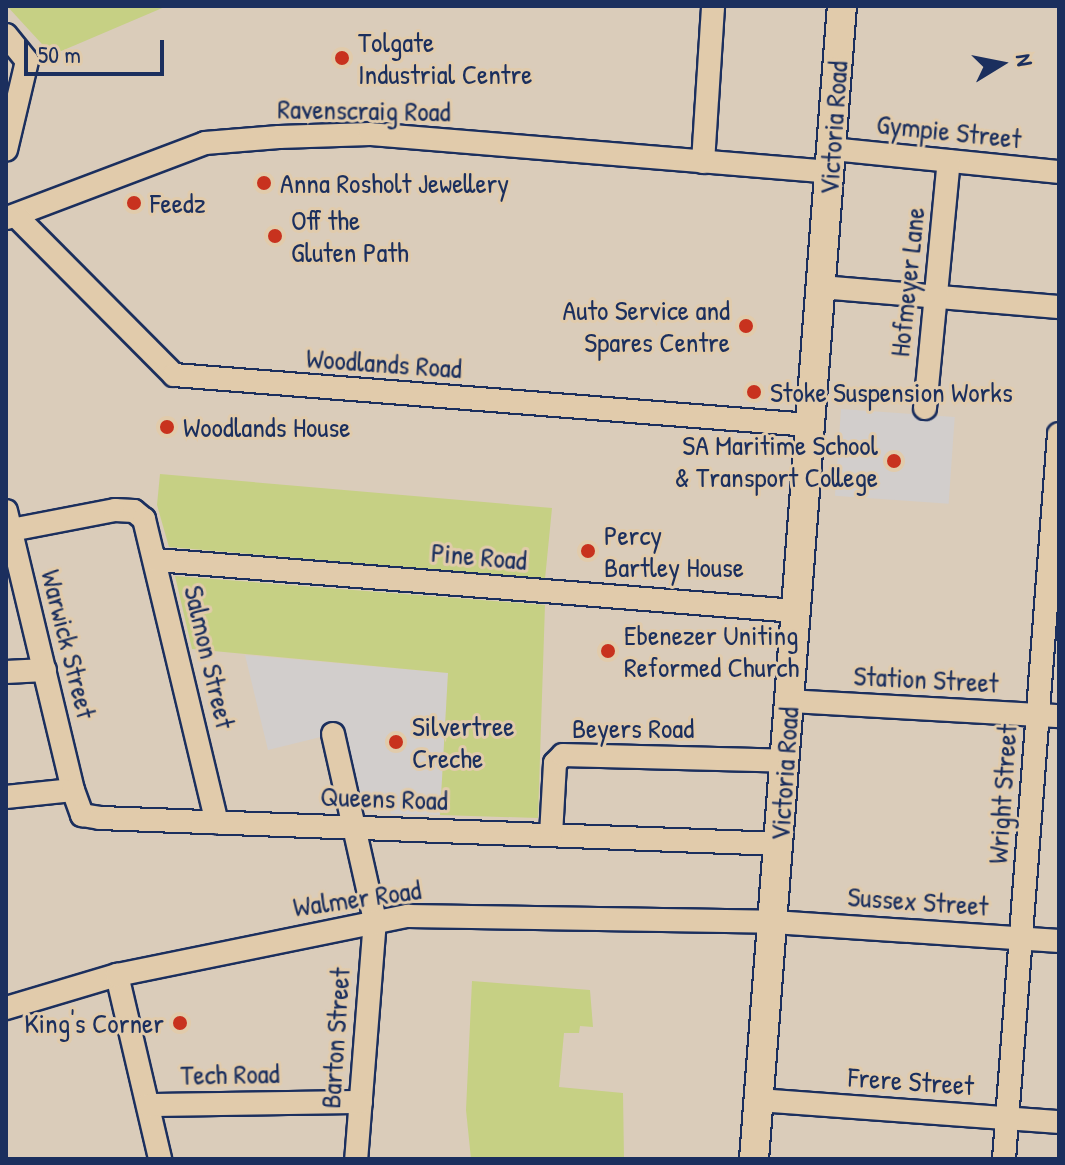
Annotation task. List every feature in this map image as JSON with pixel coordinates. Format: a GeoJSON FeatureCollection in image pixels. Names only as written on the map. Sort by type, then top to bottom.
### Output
{"type":"FeatureCollection","features":[{"type":"Feature","properties":{"kind":"main road","name":"Victoria Road"},"geometry":{"type":"LineString","coordinates":[[754,1159],[842,6]]}},
{"type":"Feature","properties":{"kind":"street"},"geometry":{"type":"LineString","coordinates":[[703,162],[713,6]]}},
{"type":"Feature","properties":{"kind":"street"},"geometry":{"type":"LineString","coordinates":[[6,35],[27,61],[6,150]]}},
{"type":"Feature","properties":{"kind":"street","name":"Ravenscraig Road"},"geometry":{"type":"LineString","coordinates":[[12,218],[205,143],[264,138],[370,134],[703,162],[831,160]]}},
{"type":"Feature","properties":{"kind":"street","name":"Gympie Street"},"geometry":{"type":"LineString","coordinates":[[831,160],[949,161],[1059,172]]}},
{"type":"Feature","properties":{"kind":"street","name":"Hofmeyer Lane"},"geometry":{"type":"LineString","coordinates":[[925,408],[949,161]]}},
{"type":"Feature","properties":{"kind":"street","name":"Woodlands Road"},"geometry":{"type":"LineString","coordinates":[[12,218],[174,375],[810,425]]}},
{"type":"Feature","properties":{"kind":"street"},"geometry":{"type":"LineString","coordinates":[[820,287],[1059,307]]}},
{"type":"Feature","properties":{"kind":"street","name":"Wright Street"},"geometry":{"type":"LineString","coordinates":[[1004,1159],[1021,938],[1048,716],[1059,434]]}},
{"type":"Feature","properties":{"kind":"street","name":"Salmon Street"},"geometry":{"type":"LineString","coordinates":[[7,524],[134,511],[144,519],[217,822]]}},
{"type":"Feature","properties":{"kind":"street","name":"Warwick Street"},"geometry":{"type":"LineString","coordinates":[[7,524],[73,790]]}},
{"type":"Feature","properties":{"kind":"street","name":"Pine Road"},"geometry":{"type":"LineString","coordinates":[[156,560],[796,611]]}},
{"type":"Feature","properties":{"kind":"street"},"geometry":{"type":"LineString","coordinates":[[6,672],[45,670]]}},
{"type":"Feature","properties":{"kind":"street","name":"Station Street"},"geometry":{"type":"LineString","coordinates":[[789,701],[1048,716]]}},
{"type":"Feature","properties":{"kind":"street","name":"Barton Street"},"geometry":{"type":"LineString","coordinates":[[333,734],[375,920],[356,1159]]}},
{"type":"Feature","properties":{"kind":"street","name":"Beyers Road"},"geometry":{"type":"LineString","coordinates":[[551,835],[555,763],[566,754],[785,761]]}},
{"type":"Feature","properties":{"kind":"street"},"geometry":{"type":"LineString","coordinates":[[6,797],[73,790]]}},
{"type":"Feature","properties":{"kind":"street","name":"Queens Road"},"geometry":{"type":"LineString","coordinates":[[73,790],[86,817],[779,844]]}},
{"type":"Feature","properties":{"kind":"street","name":"Walmer Road"},"geometry":{"type":"LineString","coordinates":[[6,1008],[117,975],[375,920],[408,916],[773,922]]}},
{"type":"Feature","properties":{"kind":"street","name":"Sussex Street"},"geometry":{"type":"LineString","coordinates":[[773,922],[1059,941]]}},
{"type":"Feature","properties":{"kind":"street"},"geometry":{"type":"LineString","coordinates":[[117,975],[160,1159]]}},
{"type":"Feature","properties":{"kind":"street","name":"Frere Street"},"geometry":{"type":"LineString","coordinates":[[759,1100],[1059,1122]]}},
{"type":"Feature","properties":{"kind":"street","name":"Tech Road"},"geometry":{"type":"LineString","coordinates":[[148,1105],[361,1102]]}},
{"type":"Feature","properties":{"kind":"shaded area","name":"SA Maritime School & Transport College"},"geometry":{"type":"Polygon","coordinates":[[[841,409],[955,417],[949,504],[835,496],[841,409]]]}},
{"type":"Feature","properties":{"kind":"shaded area","name":"Silvertree Creche"},"geometry":{"type":"Polygon","coordinates":[[[245,655],[448,673],[440,815],[391,814],[388,802],[363,811],[345,731],[268,750],[245,655]]]}},
{"type":"Feature","properties":{"kind":"green space"},"geometry":{"type":"Polygon","coordinates":[[[7,6],[167,6],[52,55],[7,6]]]}},
{"type":"Feature","properties":{"kind":"green space"},"geometry":{"type":"Polygon","coordinates":[[[160,474],[552,508],[545,579],[169,547],[157,505],[160,474]]]}},
{"type":"Feature","properties":{"kind":"green space"},"geometry":{"type":"Polygon","coordinates":[[[175,576],[545,605],[538,818],[440,815],[448,673],[192,649],[175,576]]]}},
{"type":"Feature","properties":{"kind":"green space"},"geometry":{"type":"Polygon","coordinates":[[[472,981],[590,990],[593,1027],[580,1026],[579,1033],[564,1033],[559,1087],[623,1093],[624,1159],[471,1159],[466,1110],[472,981]]]}},
{"type":"Feature","properties":{"kind":"place","name":"Tolgate Industrial Centre"},"geometry":{"type":"Point","coordinates":[342,58]}},
{"type":"Feature","properties":{"kind":"place","name":"Anna Rosholt Jewellery"},"geometry":{"type":"Point","coordinates":[264,183]}},
{"type":"Feature","properties":{"kind":"place","name":"Feedz"},"geometry":{"type":"Point","coordinates":[134,203]}},
{"type":"Feature","properties":{"kind":"place","name":"Off the Gluten Path"},"geometry":{"type":"Point","coordinates":[275,236]}},
{"type":"Feature","properties":{"kind":"place","name":"Auto Service and Spares Centre"},"geometry":{"type":"Point","coordinates":[746,326]}},
{"type":"Feature","properties":{"kind":"place","name":"Stoke Suspension Works"},"geometry":{"type":"Point","coordinates":[754,392]}},
{"type":"Feature","properties":{"kind":"place","name":"Woodlands House"},"geometry":{"type":"Point","coordinates":[167,427]}},
{"type":"Feature","properties":{"kind":"place","name":"SA Maritime School & Transport College"},"geometry":{"type":"Point","coordinates":[894,461]}},
{"type":"Feature","properties":{"kind":"place","name":"Percy Bartley House"},"geometry":{"type":"Point","coordinates":[588,551]}},
{"type":"Feature","properties":{"kind":"place","name":"Ebenezer Uniting Reformed Church"},"geometry":{"type":"Point","coordinates":[608,651]}},
{"type":"Feature","properties":{"kind":"place","name":"Silvertree Creche"},"geometry":{"type":"Point","coordinates":[396,742]}},
{"type":"Feature","properties":{"kind":"place","name":"King's Corner"},"geometry":{"type":"Point","coordinates":[180,1023]}}]}
